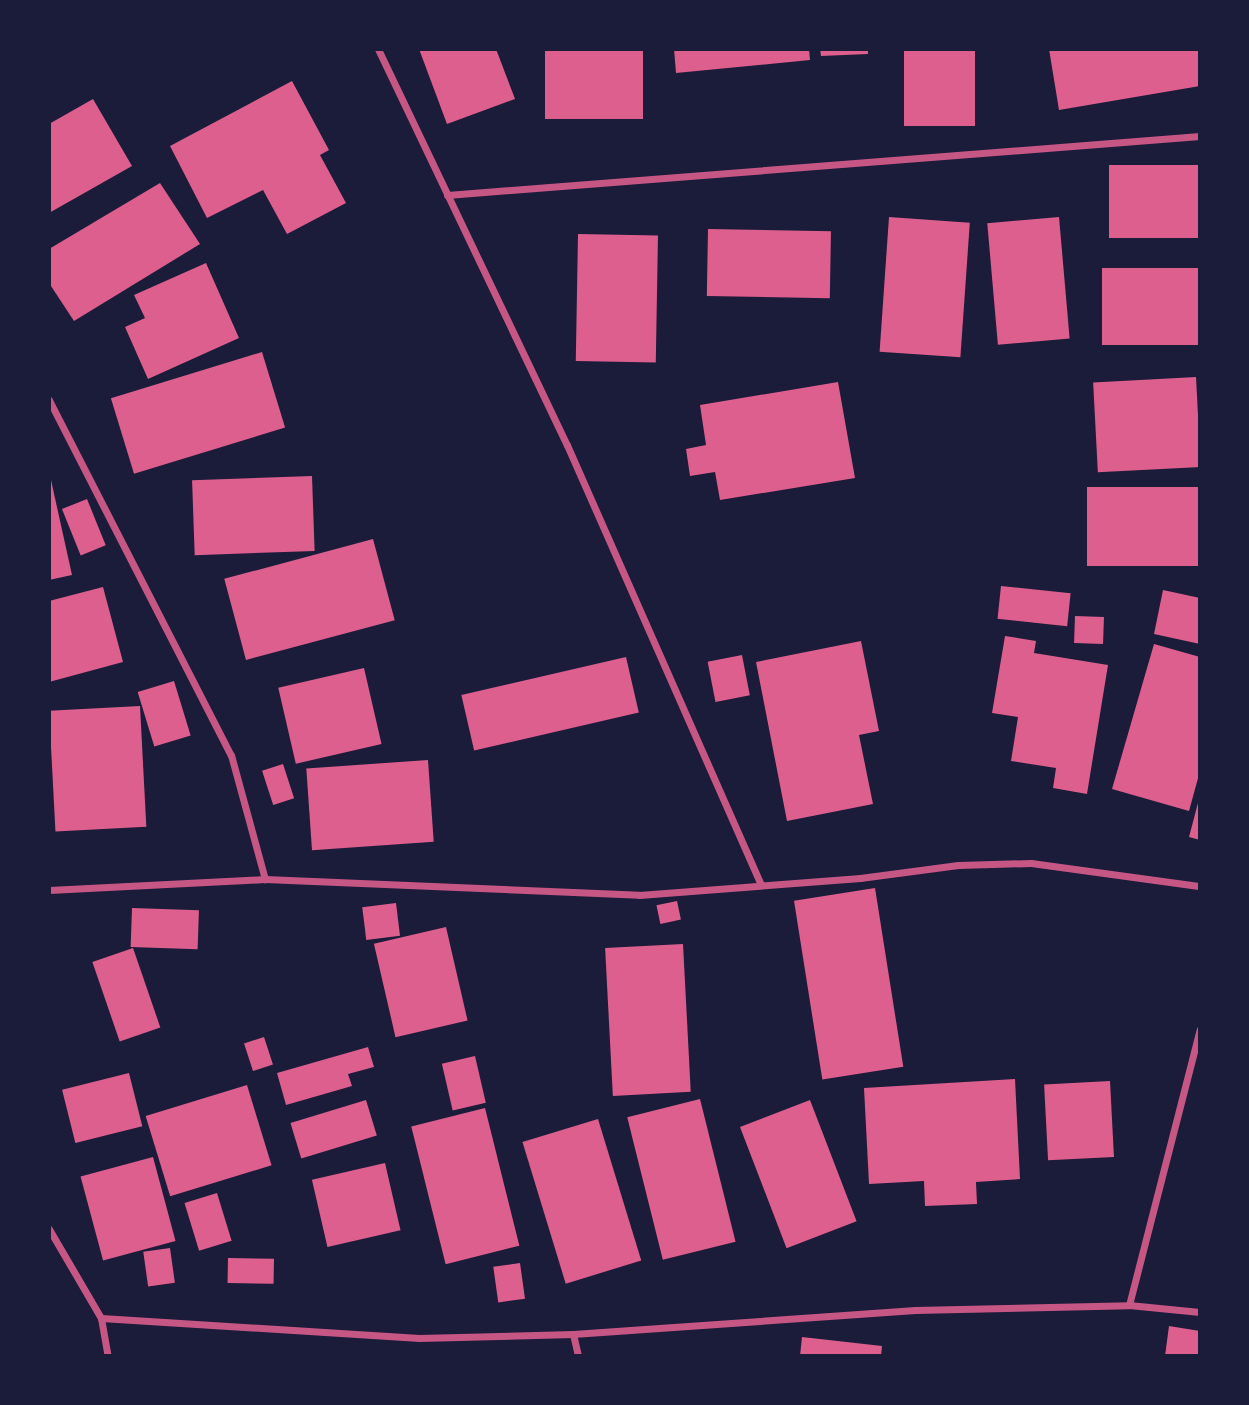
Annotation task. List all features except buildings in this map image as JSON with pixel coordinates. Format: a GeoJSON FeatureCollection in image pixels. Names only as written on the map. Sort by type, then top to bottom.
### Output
{"type":"FeatureCollection","features":[{"type":"Feature","properties":{"kind":"street"},"geometry":{"type":"LineString","coordinates":[[378,49],[567,445],[760,883]]}},
{"type":"Feature","properties":{"kind":"street"},"geometry":{"type":"LineString","coordinates":[[447,195],[1200,136]]}},
{"type":"Feature","properties":{"kind":"street"},"geometry":{"type":"LineString","coordinates":[[49,400],[231,755],[265,879]]}},
{"type":"Feature","properties":{"kind":"street"},"geometry":{"type":"LineString","coordinates":[[49,890],[265,879],[639,895],[760,883],[860,878],[958,864],[1031,863],[1200,886]]}},
{"type":"Feature","properties":{"kind":"street"},"geometry":{"type":"LineString","coordinates":[[1129,1305],[1200,1029]]}},
{"type":"Feature","properties":{"kind":"street"},"geometry":{"type":"LineString","coordinates":[[49,1229],[101,1318],[108,1356]]}},
{"type":"Feature","properties":{"kind":"street"},"geometry":{"type":"LineString","coordinates":[[101,1318],[418,1338],[573,1334],[915,1310],[1129,1305],[1200,1312]]}},
{"type":"Feature","properties":{"kind":"street"},"geometry":{"type":"LineString","coordinates":[[573,1334],[578,1356]]}}]}
